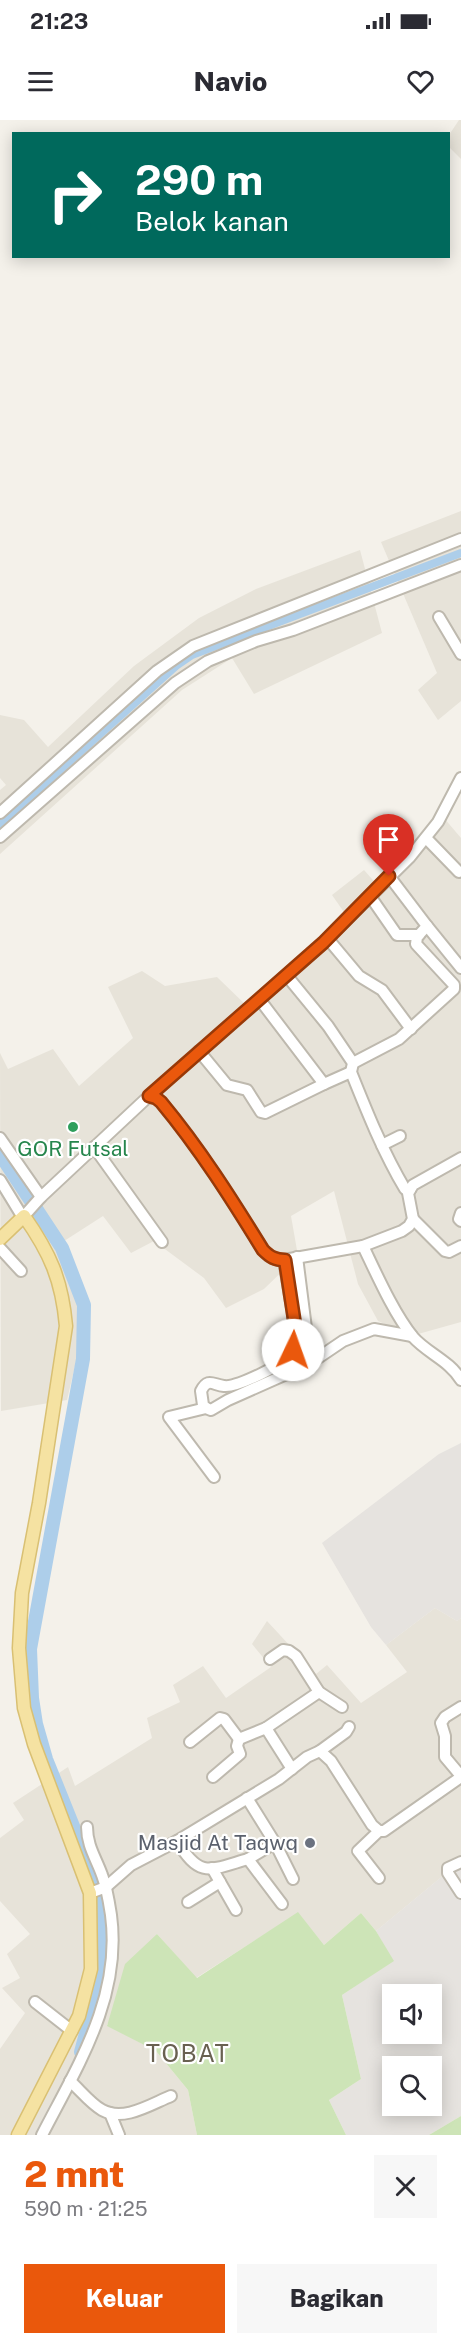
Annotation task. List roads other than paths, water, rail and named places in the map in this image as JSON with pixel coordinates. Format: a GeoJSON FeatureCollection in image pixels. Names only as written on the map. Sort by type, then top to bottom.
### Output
{"type":"FeatureCollection","features":[{"type":"Feature","properties":{"kind":"main road"},"geometry":{"type":"LineString","coordinates":[[0,1239],[24,1215],[54,1266],[64,1300],[66,1326],[39,1503],[22,1593],[20,1677],[24,1708],[34,1744],[98,1890],[91,1969],[79,2016],[18,2135]]}},
{"type":"Feature","properties":{"kind":"street"},"geometry":{"type":"LineString","coordinates":[[0,813],[157,671],[193,646],[461,539]]}},
{"type":"Feature","properties":{"kind":"street"},"geometry":{"type":"LineString","coordinates":[[0,837],[153,701],[201,666],[256,641],[293,630],[461,565]]}},
{"type":"Feature","properties":{"kind":"street"},"geometry":{"type":"LineString","coordinates":[[439,617],[461,654]]}},
{"type":"Feature","properties":{"kind":"street"},"geometry":{"type":"LineString","coordinates":[[0,1180],[24,1215],[149,1096],[328,939],[426,838],[438,822],[461,778]]}},
{"type":"Feature","properties":{"kind":"street"},"geometry":{"type":"LineString","coordinates":[[426,838],[459,872]]}},
{"type":"Feature","properties":{"kind":"street"},"geometry":{"type":"LineString","coordinates":[[389,876],[423,930],[461,968]]}},
{"type":"Feature","properties":{"kind":"street"},"geometry":{"type":"LineString","coordinates":[[370,896],[397,935],[423,930]]}},
{"type":"Feature","properties":{"kind":"street"},"geometry":{"type":"LineString","coordinates":[[199,1051],[226,1085],[247,1090],[261,1112],[265,1113],[324,1084],[399,1039],[454,989],[454,985],[416,944],[415,940],[423,930]]}},
{"type":"Feature","properties":{"kind":"street"},"geometry":{"type":"LineString","coordinates":[[328,939],[359,976],[382,990],[411,1029]]}},
{"type":"Feature","properties":{"kind":"street"},"geometry":{"type":"LineString","coordinates":[[287,976],[328,1026],[352,1068],[382,1145],[405,1189],[410,1190]]}},
{"type":"Feature","properties":{"kind":"street"},"geometry":{"type":"LineString","coordinates":[[260,1000],[324,1084]]}},
{"type":"Feature","properties":{"kind":"street"},"geometry":{"type":"LineString","coordinates":[[149,1096],[161,1102],[191,1138],[269,1256],[285,1260],[363,1246],[402,1231],[413,1219]]}},
{"type":"Feature","properties":{"kind":"street"},"geometry":{"type":"LineString","coordinates":[[382,1145],[399,1136]]}},
{"type":"Feature","properties":{"kind":"street"},"geometry":{"type":"LineString","coordinates":[[0,1137],[39,1199]]}},
{"type":"Feature","properties":{"kind":"street"},"geometry":{"type":"LineString","coordinates":[[94,1147],[162,1242]]}},
{"type":"Feature","properties":{"kind":"street"},"geometry":{"type":"LineString","coordinates":[[461,1158],[417,1183],[410,1190],[409,1197],[413,1219],[445,1251],[449,1252],[461,1246]]}},
{"type":"Feature","properties":{"kind":"street"},"geometry":{"type":"LineString","coordinates":[[461,1214],[459,1219],[461,1221]]}},
{"type":"Feature","properties":{"kind":"street"},"geometry":{"type":"LineString","coordinates":[[363,1246],[381,1284],[412,1336],[429,1352],[452,1368],[461,1380]]}},
{"type":"Feature","properties":{"kind":"street"},"geometry":{"type":"LineString","coordinates":[[0,1248],[21,1271]]}},
{"type":"Feature","properties":{"kind":"street"},"geometry":{"type":"LineString","coordinates":[[297,1257],[302,1337]]}},
{"type":"Feature","properties":{"kind":"street"},"geometry":{"type":"LineString","coordinates":[[285,1260],[302,1337]]}},
{"type":"Feature","properties":{"kind":"street"},"geometry":{"type":"LineString","coordinates":[[214,1477],[169,1417],[206,1408],[211,1410],[313,1361],[343,1341],[374,1329],[412,1336]]}},
{"type":"Feature","properties":{"kind":"street"},"geometry":{"type":"LineString","coordinates":[[302,1337],[314,1340],[319,1356]]}},
{"type":"Feature","properties":{"kind":"street"},"geometry":{"type":"LineString","coordinates":[[302,1337],[293,1345],[294,1356],[303,1365]]}},
{"type":"Feature","properties":{"kind":"street"},"geometry":{"type":"LineString","coordinates":[[206,1408],[201,1398],[203,1385],[213,1382],[223,1386],[247,1380],[294,1356]]}},
{"type":"Feature","properties":{"kind":"street"},"geometry":{"type":"LineString","coordinates":[[223,1386],[228,1400]]}},
{"type":"Feature","properties":{"kind":"street"},"geometry":{"type":"LineString","coordinates":[[270,1659],[284,1650],[289,1651],[296,1656],[319,1692],[342,1707]]}},
{"type":"Feature","properties":{"kind":"street"},"geometry":{"type":"LineString","coordinates":[[213,1777],[228,1757],[240,1754],[237,1746],[239,1740],[266,1728],[319,1692]]}},
{"type":"Feature","properties":{"kind":"street"},"geometry":{"type":"LineString","coordinates":[[379,1878],[358,1851],[379,1831],[384,1831],[461,1777],[444,1757],[445,1736],[441,1723],[445,1717],[461,1707]]}},
{"type":"Feature","properties":{"kind":"street"},"geometry":{"type":"LineString","coordinates":[[190,1742],[223,1718],[239,1740]]}},
{"type":"Feature","properties":{"kind":"street"},"geometry":{"type":"LineString","coordinates":[[98,1890],[131,1865],[177,1841],[292,1769],[307,1757],[320,1751],[346,1732],[349,1726]]}},
{"type":"Feature","properties":{"kind":"street"},"geometry":{"type":"LineString","coordinates":[[266,1728],[292,1769]]}},
{"type":"Feature","properties":{"kind":"street"},"geometry":{"type":"LineString","coordinates":[[320,1751],[331,1761],[372,1825],[379,1831]]}},
{"type":"Feature","properties":{"kind":"street"},"geometry":{"type":"LineString","coordinates":[[247,1798],[275,1843],[293,1879]]}},
{"type":"Feature","properties":{"kind":"street"},"geometry":{"type":"LineString","coordinates":[[42,2135],[97,2025],[110,1980],[113,1955],[111,1917],[98,1890],[87,1827]]}},
{"type":"Feature","properties":{"kind":"street"},"geometry":{"type":"LineString","coordinates":[[177,1841],[191,1863],[197,1867],[212,1868],[248,1859],[275,1843]]}},
{"type":"Feature","properties":{"kind":"street"},"geometry":{"type":"LineString","coordinates":[[248,1859],[282,1904]]}},
{"type":"Feature","properties":{"kind":"street"},"geometry":{"type":"LineString","coordinates":[[461,1862],[448,1868],[448,1873],[461,1893]]}},
{"type":"Feature","properties":{"kind":"street"},"geometry":{"type":"LineString","coordinates":[[212,1868],[236,1910]]}},
{"type":"Feature","properties":{"kind":"street"},"geometry":{"type":"LineString","coordinates":[[188,1902],[220,1882]]}},
{"type":"Feature","properties":{"kind":"street"},"geometry":{"type":"LineString","coordinates":[[35,2002],[72,2031]]}},
{"type":"Feature","properties":{"kind":"street"},"geometry":{"type":"LineString","coordinates":[[70,2081],[102,2110],[110,2113],[128,2114],[171,2096]]}},
{"type":"Feature","properties":{"kind":"street"},"geometry":{"type":"LineString","coordinates":[[110,2113],[119,2135]]}},
{"type":"Feature","properties":{"kind":"waterway"},"geometry":{"type":"LineString","coordinates":[[0,824],[176,666],[192,655],[461,553]]}},
{"type":"Feature","properties":{"kind":"waterway"},"geometry":{"type":"LineString","coordinates":[[0,1154],[62,1248],[84,1305],[83,1359],[30,1649],[32,1698],[36,1724],[46,1759],[85,1856],[99,1907],[102,1929],[102,1963],[81,2052]]}},
{"type":"Feature","properties":{"kind":"place","name":"GOR Futsal"},"geometry":{"type":"Point","coordinates":[73,1127]}},
{"type":"Feature","properties":{"kind":"place","name":"Masjid At Taqwq"},"geometry":{"type":"Point","coordinates":[310,1843]}},
{"type":"Feature","properties":{"kind":"district","name":"TOBAT"},"geometry":{"type":"Point","coordinates":[188,2054]}}]}
